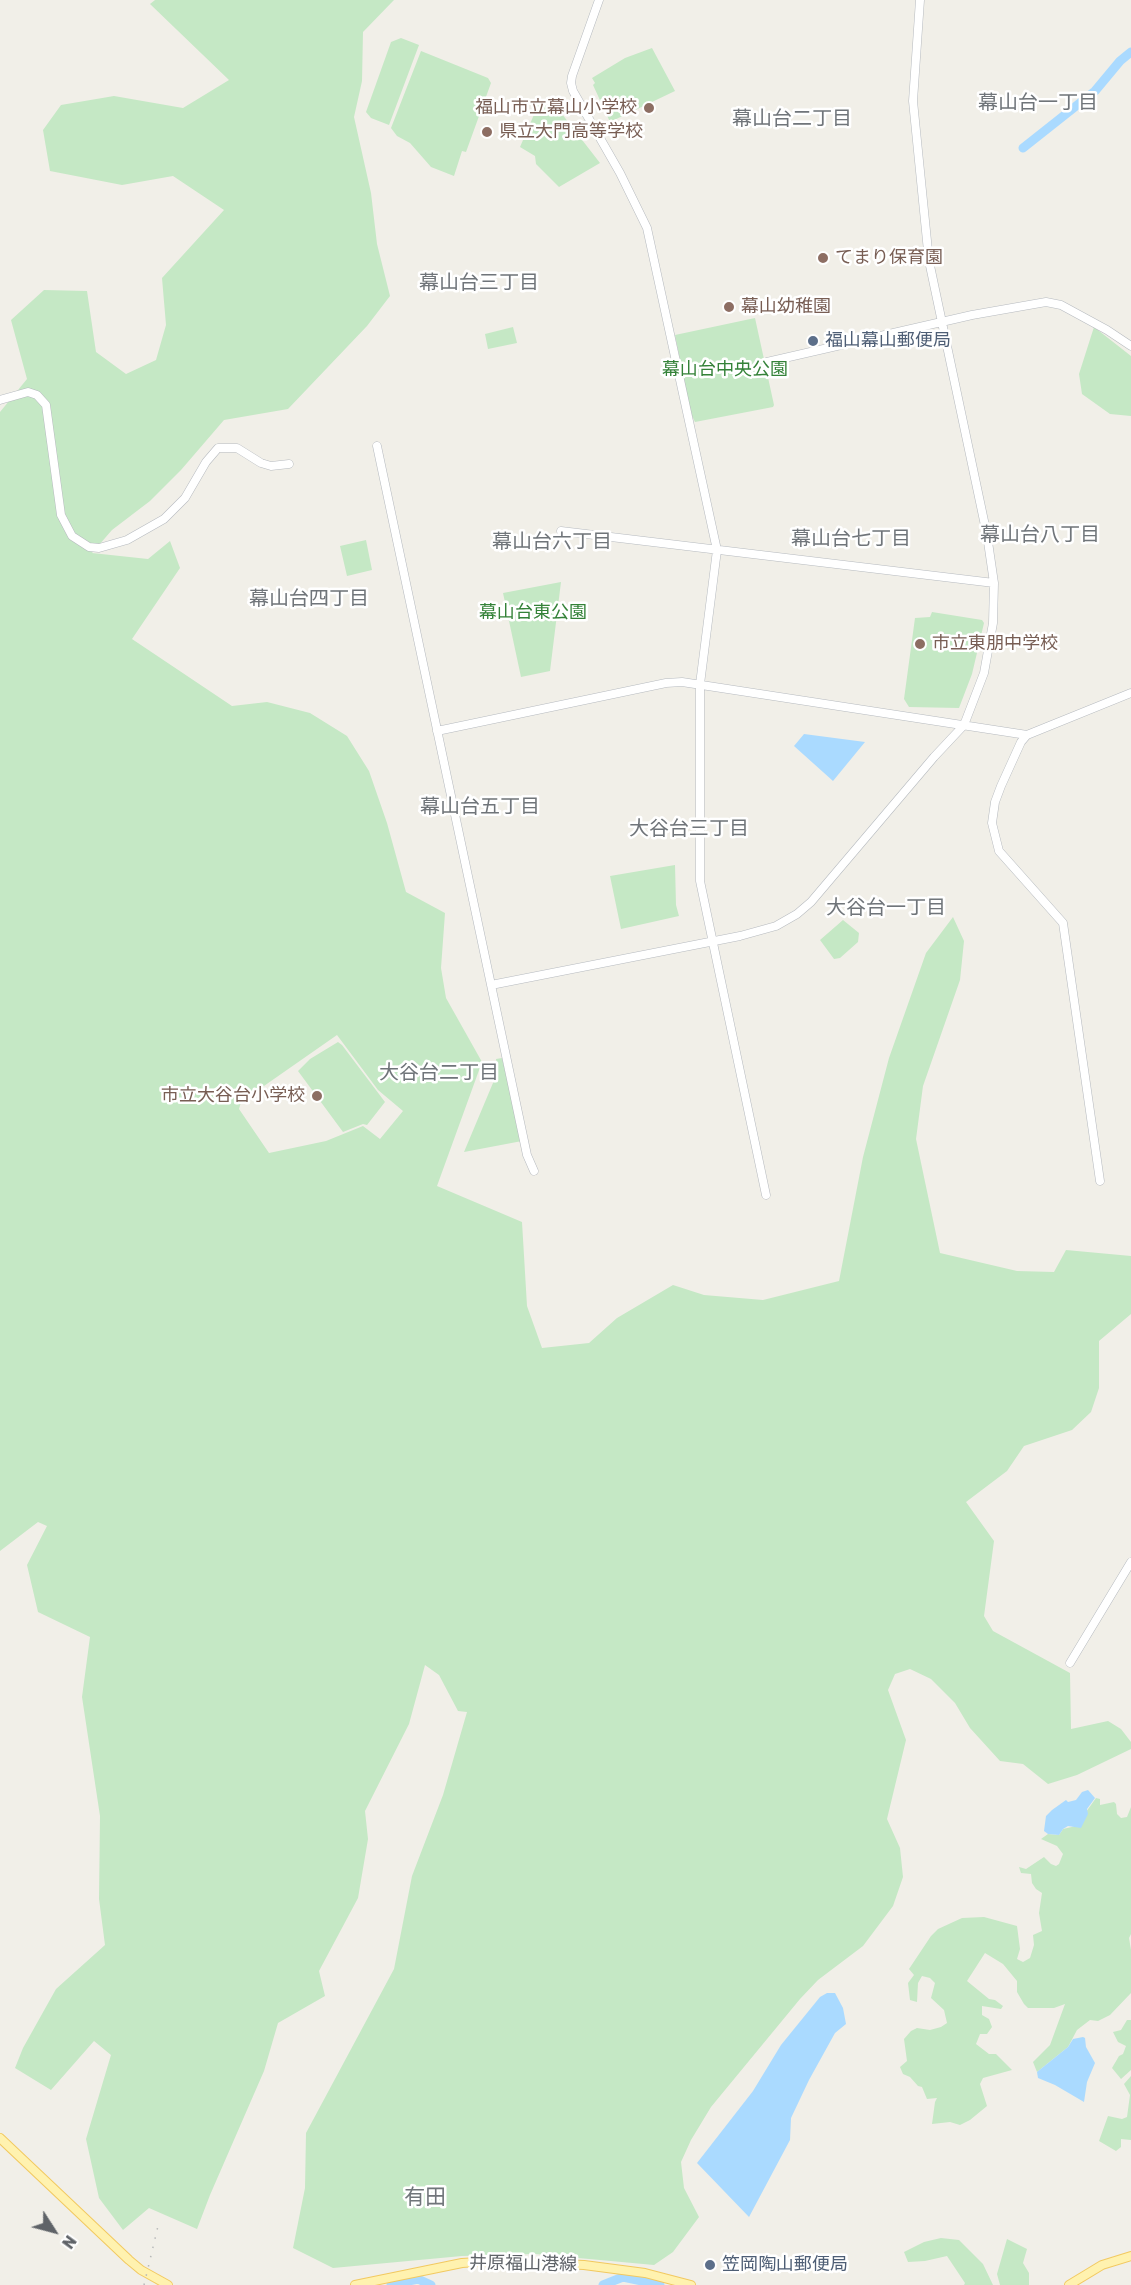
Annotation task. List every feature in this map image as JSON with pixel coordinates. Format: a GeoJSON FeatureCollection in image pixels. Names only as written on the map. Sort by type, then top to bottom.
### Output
{"type":"FeatureCollection","features":[{"type":"Feature","properties":{"kind":"main road"},"geometry":{"type":"LineString","coordinates":[[0,2138],[129,2260],[162,2284]]}},
{"type":"Feature","properties":{"kind":"main road"},"geometry":{"type":"LineString","coordinates":[[1069,2285],[1102,2265],[1131,2256]]}},
{"type":"Feature","properties":{"kind":"main road","name":"井原福山港線"},"geometry":{"type":"LineString","coordinates":[[355,2285],[462,2263],[493,2261],[584,2265],[645,2273],[691,2285]]}},
{"type":"Feature","properties":{"kind":"street"},"geometry":{"type":"LineString","coordinates":[[599,0],[571,83],[647,228],[717,550],[700,684],[700,881],[766,1195]]}},
{"type":"Feature","properties":{"kind":"street"},"geometry":{"type":"LineString","coordinates":[[491,985],[740,936],[776,926],[797,914],[811,902],[964,724],[984,674],[993,623],[994,583],[987,535],[927,251],[913,101],[920,0]]}},
{"type":"Feature","properties":{"kind":"street"},"geometry":{"type":"LineString","coordinates":[[767,362],[972,315],[1046,302],[1061,304],[1131,346]]}},
{"type":"Feature","properties":{"kind":"street"},"geometry":{"type":"LineString","coordinates":[[0,400],[28,392],[37,395],[46,405],[61,515],[72,536],[89,547],[99,548],[127,540],[164,519],[185,498],[206,462],[218,448],[237,448],[261,463],[289,464]]}},
{"type":"Feature","properties":{"kind":"street"},"geometry":{"type":"LineString","coordinates":[[376,446],[526,1155],[534,1171]]}},
{"type":"Feature","properties":{"kind":"street"},"geometry":{"type":"LineString","coordinates":[[561,531],[994,583]]}},
{"type":"Feature","properties":{"kind":"street"},"geometry":{"type":"LineString","coordinates":[[437,731],[666,683],[682,682],[1027,735],[1131,693]]}},
{"type":"Feature","properties":{"kind":"street"},"geometry":{"type":"LineString","coordinates":[[1027,735],[1017,749],[1001,786],[995,802],[992,823],[999,851],[1063,923],[1100,1181]]}},
{"type":"Feature","properties":{"kind":"street"},"geometry":{"type":"LineString","coordinates":[[1070,1663],[1131,1562]]}},
{"type":"Feature","properties":{"kind":"green space"},"geometry":{"type":"Polygon","coordinates":[[[155,0],[394,0],[363,32],[362,81],[354,117],[371,193],[377,244],[390,296],[367,326],[288,409],[224,420],[181,470],[150,501],[112,530],[92,553],[148,559],[170,541],[180,568],[132,639],[232,706],[267,702],[310,713],[347,736],[369,771],[387,823],[406,892],[445,913],[441,968],[446,998],[482,1062],[437,1186],[522,1222],[527,1306],[542,1348],[589,1343],[617,1318],[673,1285],[704,1295],[763,1300],[839,1281],[863,1157],[889,1058],[926,953],[953,917],[964,941],[960,980],[923,1086],[916,1139],[940,1253],[1017,1271],[1054,1272],[1066,1250],[1131,1256],[1131,1314],[1099,1341],[1099,1388],[1091,1412],[1072,1430],[1024,1446],[1007,1471],[966,1502],[994,1541],[984,1616],[993,1631],[1070,1673],[1071,1729],[1108,1721],[1121,1729],[1131,1742],[1131,1749],[1077,1775],[1048,1784],[1023,1764],[1000,1761],[970,1728],[955,1703],[931,1679],[910,1669],[895,1674],[888,1690],[906,1740],[887,1819],[900,1848],[903,1877],[893,1906],[863,1946],[818,1980],[800,1999],[711,2107],[681,2162],[684,2188],[699,2217],[673,2252],[654,2265],[535,2254],[462,2256],[333,2268],[293,2248],[305,2188],[306,2133],[394,1969],[412,1876],[443,1795],[467,1712],[458,1711],[439,1675],[425,1665],[409,1724],[365,1811],[368,1839],[358,1898],[319,1971],[325,1996],[278,2023],[264,2071],[197,2229],[149,2208],[123,2230],[99,2198],[86,2139],[111,2055],[94,2041],[51,2090],[15,2068],[23,2048],[56,1989],[105,1945],[99,1899],[100,1816],[82,1697],[90,1637],[38,1612],[27,1565],[47,1526],[38,1522],[0,1551],[0,412],[27,379],[11,320],[44,290],[87,291],[96,352],[126,374],[156,360],[166,325],[162,278],[224,210],[173,176],[122,185],[50,171],[43,130],[61,105],[114,96],[183,108],[229,80],[150,4],[155,0]],[[337,1035],[241,1102],[239,1109],[269,1153],[326,1141],[363,1126],[380,1139],[403,1111],[378,1090],[337,1035]]]}},
{"type":"Feature","properties":{"kind":"green space"},"geometry":{"type":"Polygon","coordinates":[[[401,38],[419,45],[389,125],[371,118],[366,112],[391,42],[401,38]]]}},
{"type":"Feature","properties":{"kind":"green space"},"geometry":{"type":"Polygon","coordinates":[[[652,48],[675,91],[610,122],[592,78],[625,58],[652,48]]]}},
{"type":"Feature","properties":{"kind":"green space"},"geometry":{"type":"Polygon","coordinates":[[[421,51],[488,78],[491,83],[466,152],[462,151],[454,176],[431,167],[410,143],[397,136],[391,128],[421,51]]]}},
{"type":"Feature","properties":{"kind":"green space"},"geometry":{"type":"Polygon","coordinates":[[[539,103],[562,114],[600,163],[559,187],[536,164],[535,156],[520,147],[539,103]]]}},
{"type":"Feature","properties":{"kind":"green space","name":"幕山台中央公園"},"geometry":{"type":"Polygon","coordinates":[[[755,318],[773,407],[695,422],[691,414],[675,335],[755,318]]]}},
{"type":"Feature","properties":{"kind":"green space"},"geometry":{"type":"Polygon","coordinates":[[[513,327],[517,343],[488,349],[485,334],[513,327]]]}},
{"type":"Feature","properties":{"kind":"green space"},"geometry":{"type":"Polygon","coordinates":[[[1094,327],[1131,356],[1131,416],[1110,414],[1082,394],[1079,374],[1094,327]]]}},
{"type":"Feature","properties":{"kind":"green space"},"geometry":{"type":"Polygon","coordinates":[[[366,540],[372,570],[347,576],[340,546],[366,540]]]}},
{"type":"Feature","properties":{"kind":"green space","name":"幕山台東公園"},"geometry":{"type":"Polygon","coordinates":[[[561,582],[550,671],[521,677],[503,593],[561,582]]]}},
{"type":"Feature","properties":{"kind":"green space"},"geometry":{"type":"Polygon","coordinates":[[[932,612],[982,620],[984,623],[972,674],[959,708],[909,707],[904,699],[915,618],[930,617],[932,612]]]}},
{"type":"Feature","properties":{"kind":"green space"},"geometry":{"type":"Polygon","coordinates":[[[675,865],[676,905],[679,916],[621,929],[610,876],[675,865]]]}},
{"type":"Feature","properties":{"kind":"green space"},"geometry":{"type":"Polygon","coordinates":[[[843,920],[859,933],[858,942],[840,958],[834,959],[820,940],[843,920]]]}},
{"type":"Feature","properties":{"kind":"green space"},"geometry":{"type":"Polygon","coordinates":[[[338,1042],[385,1102],[367,1125],[363,1124],[343,1132],[298,1071],[310,1059],[338,1042]]]}},
{"type":"Feature","properties":{"kind":"green space"},"geometry":{"type":"Polygon","coordinates":[[[502,1058],[522,1141],[464,1152],[498,1071],[496,1059],[502,1058]]]}},
{"type":"Feature","properties":{"kind":"green space"},"geometry":{"type":"Polygon","coordinates":[[[1096,1798],[1100,1799],[1100,1805],[1114,1802],[1117,1814],[1121,1818],[1127,1817],[1131,1807],[1131,1934],[1129,1938],[1131,1993],[1110,2015],[1098,2021],[1090,2020],[1077,2030],[1068,2047],[1037,2072],[1033,2062],[1050,2045],[1065,2004],[1054,2008],[1028,2008],[1017,1992],[1017,1981],[1003,1964],[985,1953],[967,1981],[989,1999],[1003,2006],[1001,2009],[982,2006],[982,2015],[989,2019],[992,2027],[987,2034],[980,2034],[976,2044],[989,2054],[996,2054],[1012,2070],[983,2078],[980,2084],[987,2106],[970,2120],[960,2125],[950,2122],[932,2124],[937,2098],[927,2099],[922,2087],[903,2074],[900,2067],[907,2061],[904,2039],[917,2028],[930,2030],[947,2023],[944,2010],[931,1998],[935,1983],[930,1978],[922,1976],[918,1983],[917,2002],[910,2000],[908,1983],[914,1975],[909,1969],[938,1929],[962,1918],[984,1917],[1017,1926],[1020,1949],[1017,1959],[1023,1962],[1030,1958],[1034,1945],[1033,1935],[1042,1931],[1039,1913],[1042,1893],[1032,1883],[1031,1874],[1021,1873],[1019,1867],[1026,1869],[1044,1857],[1051,1864],[1056,1866],[1059,1864],[1063,1854],[1057,1846],[1041,1839],[1048,1834],[1059,1835],[1063,1829],[1076,1826],[1096,1798]]]}},
{"type":"Feature","properties":{"kind":"green space"},"geometry":{"type":"Polygon","coordinates":[[[1127,2020],[1131,2020],[1131,2070],[1121,2079],[1112,2068],[1126,2046],[1118,2042],[1113,2032],[1121,2030],[1127,2020]]]}},
{"type":"Feature","properties":{"kind":"green space"},"geometry":{"type":"Polygon","coordinates":[[[1131,2076],[1131,2140],[1121,2139],[1121,2147],[1116,2151],[1099,2141],[1108,2116],[1122,2119],[1127,2117],[1130,2095],[1124,2084],[1131,2076]]]}},
{"type":"Feature","properties":{"kind":"green space"},"geometry":{"type":"Polygon","coordinates":[[[941,2238],[959,2240],[983,2264],[993,2285],[964,2285],[965,2283],[947,2256],[908,2262],[904,2252],[924,2242],[941,2238]]]}},
{"type":"Feature","properties":{"kind":"green space"},"geometry":{"type":"Polygon","coordinates":[[[1007,2239],[1027,2249],[1023,2263],[1029,2273],[1029,2285],[1000,2285],[997,2274],[1007,2239]]]}},
{"type":"Feature","properties":{"kind":"water"},"geometry":{"type":"Polygon","coordinates":[[[804,734],[865,742],[833,781],[794,746],[804,734]]]}},
{"type":"Feature","properties":{"kind":"water"},"geometry":{"type":"Polygon","coordinates":[[[1088,1790],[1095,1798],[1087,1809],[1088,1814],[1081,1828],[1068,1826],[1059,1835],[1048,1834],[1044,1831],[1046,1816],[1052,1810],[1066,1800],[1068,1802],[1076,1800],[1082,1792],[1088,1790]]]}},
{"type":"Feature","properties":{"kind":"water"},"geometry":{"type":"Polygon","coordinates":[[[827,1993],[835,1993],[843,2008],[846,2024],[835,2033],[809,2080],[791,2118],[790,2140],[749,2217],[697,2163],[753,2091],[781,2045],[820,1997],[827,1993]]]}},
{"type":"Feature","properties":{"kind":"water"},"geometry":{"type":"Polygon","coordinates":[[[1083,2037],[1095,2063],[1087,2082],[1084,2102],[1038,2078],[1037,2072],[1068,2047],[1073,2039],[1083,2037]]]}},
{"type":"Feature","properties":{"kind":"waterway"},"geometry":{"type":"LineString","coordinates":[[1023,148],[1095,91],[1120,61],[1131,52]]}},
{"type":"Feature","properties":{"kind":"waterway"},"geometry":{"type":"LineString","coordinates":[[603,2285],[623,2277],[660,2285]]}},
{"type":"Feature","properties":{"kind":"waterway"},"geometry":{"type":"LineString","coordinates":[[391,2285],[418,2279],[431,2285]]}},
{"type":"Feature","properties":{"kind":"railway"},"geometry":{"type":"LineString","coordinates":[[144,2285],[158,2226]]}},
{"type":"Feature","properties":{"kind":"place","name":"福山市立幕山小学校"},"geometry":{"type":"Point","coordinates":[649,108]}},
{"type":"Feature","properties":{"kind":"place","name":"県立大門高等学校"},"geometry":{"type":"Point","coordinates":[487,132]}},
{"type":"Feature","properties":{"kind":"place","name":"てまり保育園"},"geometry":{"type":"Point","coordinates":[823,258]}},
{"type":"Feature","properties":{"kind":"place","name":"幕山幼稚園"},"geometry":{"type":"Point","coordinates":[729,307]}},
{"type":"Feature","properties":{"kind":"place","name":"福山幕山郵便局"},"geometry":{"type":"Point","coordinates":[813,341]}},
{"type":"Feature","properties":{"kind":"place","name":"市立東朋中学校"},"geometry":{"type":"Point","coordinates":[920,644]}},
{"type":"Feature","properties":{"kind":"place","name":"市立大谷台小学校"},"geometry":{"type":"Point","coordinates":[317,1096]}},
{"type":"Feature","properties":{"kind":"place","name":"笠岡陶山郵便局"},"geometry":{"type":"Point","coordinates":[710,2265]}},
{"type":"Feature","properties":{"kind":"district","name":"幕山台一丁目"},"geometry":{"type":"Point","coordinates":[1038,103]}},
{"type":"Feature","properties":{"kind":"district","name":"幕山台二丁目"},"geometry":{"type":"Point","coordinates":[792,119]}},
{"type":"Feature","properties":{"kind":"district","name":"幕山台三丁目"},"geometry":{"type":"Point","coordinates":[479,283]}},
{"type":"Feature","properties":{"kind":"district","name":"幕山台八丁目"},"geometry":{"type":"Point","coordinates":[1040,535]}},
{"type":"Feature","properties":{"kind":"district","name":"幕山台七丁目"},"geometry":{"type":"Point","coordinates":[851,539]}},
{"type":"Feature","properties":{"kind":"district","name":"幕山台六丁目"},"geometry":{"type":"Point","coordinates":[552,542]}},
{"type":"Feature","properties":{"kind":"district","name":"幕山台四丁目"},"geometry":{"type":"Point","coordinates":[309,599]}},
{"type":"Feature","properties":{"kind":"district","name":"幕山台五丁目"},"geometry":{"type":"Point","coordinates":[480,807]}},
{"type":"Feature","properties":{"kind":"district","name":"大谷台三丁目"},"geometry":{"type":"Point","coordinates":[689,829]}},
{"type":"Feature","properties":{"kind":"district","name":"大谷台一丁目"},"geometry":{"type":"Point","coordinates":[886,908]}},
{"type":"Feature","properties":{"kind":"district","name":"大谷台二丁目"},"geometry":{"type":"Point","coordinates":[439,1073]}},
{"type":"Feature","properties":{"kind":"district","name":"有田"},"geometry":{"type":"Point","coordinates":[425,2198]}}]}
